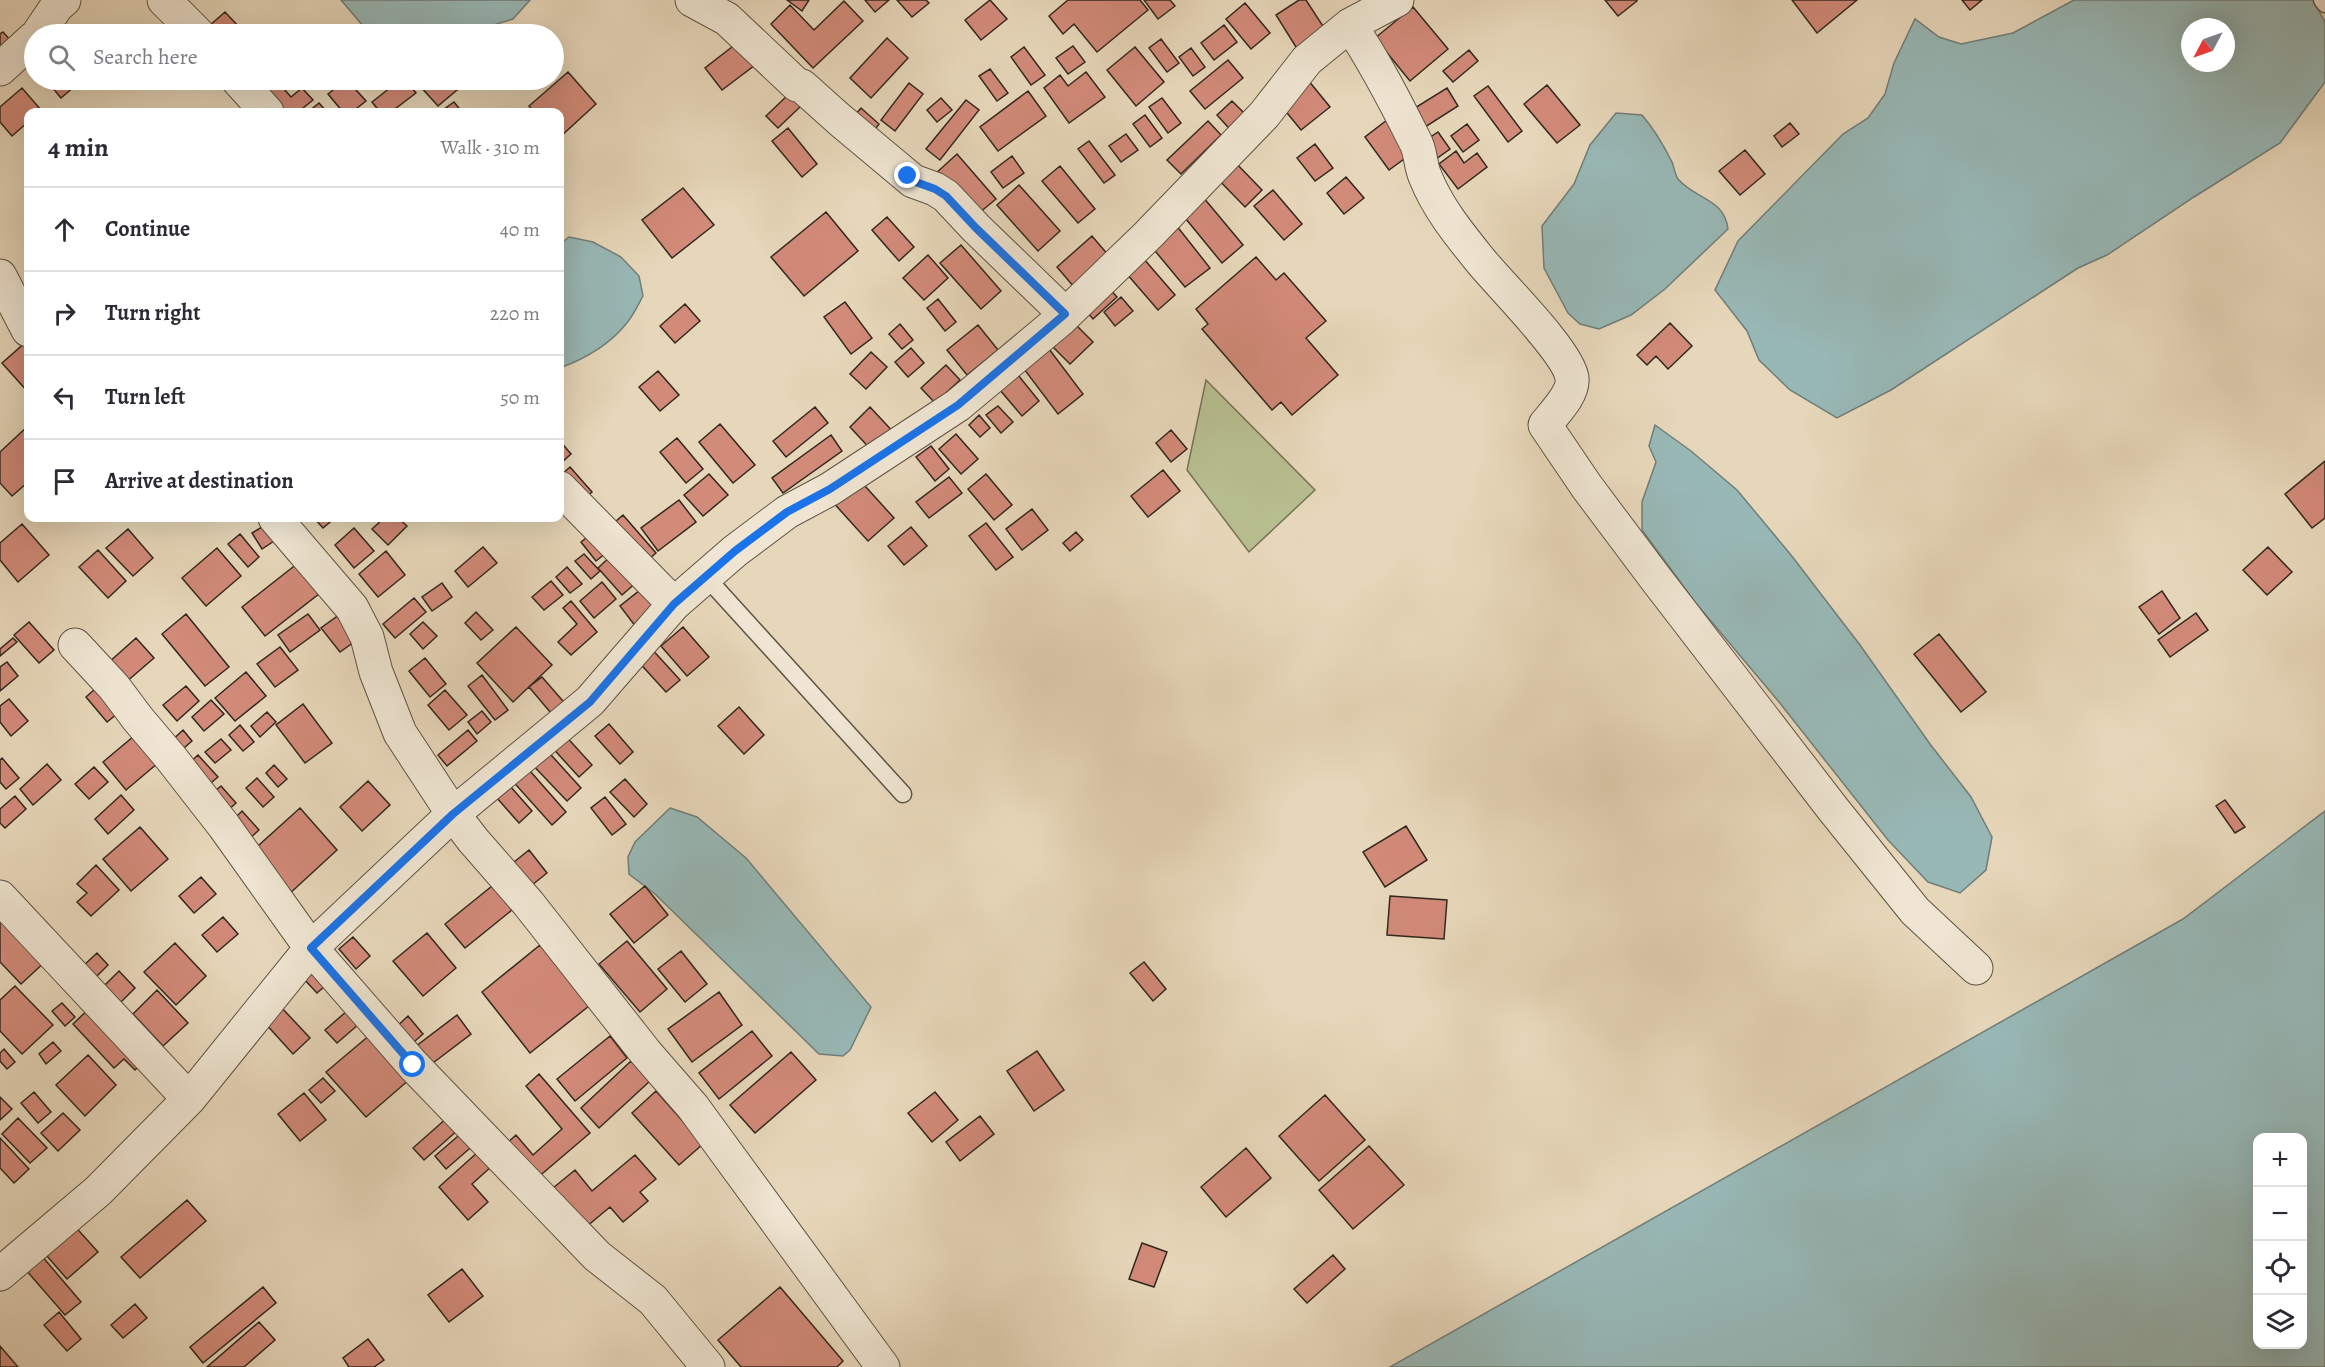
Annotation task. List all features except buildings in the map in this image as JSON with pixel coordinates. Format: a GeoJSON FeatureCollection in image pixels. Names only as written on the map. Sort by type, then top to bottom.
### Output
{"type":"FeatureCollection","features":[{"type":"Feature","properties":{"kind":"street"},"geometry":{"type":"LineString","coordinates":[[45,24],[64,0]]}},
{"type":"Feature","properties":{"kind":"street"},"geometry":{"type":"LineString","coordinates":[[164,0],[188,24]]}},
{"type":"Feature","properties":{"kind":"street"},"geometry":{"type":"LineString","coordinates":[[692,0],[727,19],[797,85],[802,86],[913,181],[935,189],[946,196],[1065,314]]}},
{"type":"Feature","properties":{"kind":"street"},"geometry":{"type":"LineString","coordinates":[[0,1274],[98,1191],[189,1099],[311,948],[453,814],[590,702],[674,604],[735,551],[787,512],[830,489],[958,405],[1065,314],[1148,235],[1264,115],[1307,60],[1350,25],[1398,0]]}},
{"type":"Feature","properties":{"kind":"street"},"geometry":{"type":"LineString","coordinates":[[1350,25],[1377,66],[1417,144],[1424,175],[1444,213],[1567,364],[1572,378],[1571,387],[1545,425],[1587,487],[1649,570],[1833,809],[1915,911],[1976,968]]}},
{"type":"Feature","properties":{"kind":"street"},"geometry":{"type":"LineString","coordinates":[[0,69],[24,47]]}},
{"type":"Feature","properties":{"kind":"street"},"geometry":{"type":"LineString","coordinates":[[247,90],[263,108]]}},
{"type":"Feature","properties":{"kind":"street"},"geometry":{"type":"LineString","coordinates":[[0,276],[24,322]]}},
{"type":"Feature","properties":{"kind":"street"},"geometry":{"type":"LineString","coordinates":[[564,492],[674,604]]}},
{"type":"Feature","properties":{"kind":"street"},"geometry":{"type":"LineString","coordinates":[[278,522],[352,608],[368,637],[376,672],[400,733],[453,814],[528,903],[624,1027],[693,1107],[883,1367]]}},
{"type":"Feature","properties":{"kind":"street"},"geometry":{"type":"LineString","coordinates":[[75,645],[114,687],[224,826],[311,948],[420,1073],[597,1256],[653,1300],[708,1367]]}},
{"type":"Feature","properties":{"kind":"street"},"geometry":{"type":"LineString","coordinates":[[0,897],[189,1099]]}},
{"type":"Feature","properties":{"kind":"lane"},"geometry":{"type":"LineString","coordinates":[[2322,0],[2325,4]]}},
{"type":"Feature","properties":{"kind":"lane"},"geometry":{"type":"LineString","coordinates":[[706,577],[903,794]]}},
{"type":"Feature","properties":{"kind":"green space"},"geometry":{"type":"Polygon","coordinates":[[[1206,380],[1315,490],[1249,552],[1187,470],[1206,380]]]}},
{"type":"Feature","properties":{"kind":"water"},"geometry":{"type":"Polygon","coordinates":[[[341,0],[530,0],[513,19],[497,24],[361,24],[341,0]]]}},
{"type":"Feature","properties":{"kind":"water"},"geometry":{"type":"Polygon","coordinates":[[[2074,0],[2313,0],[2325,22],[2325,82],[2280,143],[2107,255],[2078,268],[1891,390],[1837,418],[1790,390],[1759,360],[1747,331],[1715,290],[1738,241],[1843,134],[1868,118],[1885,94],[1894,63],[1915,19],[1939,37],[1961,44],[2013,33],[2074,0]]]}},
{"type":"Feature","properties":{"kind":"water"},"geometry":{"type":"Polygon","coordinates":[[[1616,113],[1642,115],[1662,143],[1678,179],[1721,211],[1728,229],[1665,289],[1631,315],[1599,329],[1580,324],[1568,313],[1544,268],[1542,226],[1574,184],[1590,145],[1616,113]]]}},
{"type":"Feature","properties":{"kind":"water"},"geometry":{"type":"Polygon","coordinates":[[[569,237],[593,242],[621,257],[639,276],[643,296],[629,321],[620,331],[587,355],[564,366],[564,241],[569,237]]]}},
{"type":"Feature","properties":{"kind":"water"},"geometry":{"type":"Polygon","coordinates":[[[1655,425],[1691,451],[1737,490],[1791,555],[1860,645],[1930,744],[1971,797],[1992,837],[1986,870],[1960,893],[1928,882],[1888,840],[1779,702],[1695,602],[1642,530],[1642,502],[1656,462],[1649,446],[1655,425]]]}},
{"type":"Feature","properties":{"kind":"water"},"geometry":{"type":"Polygon","coordinates":[[[670,808],[697,817],[746,858],[871,1007],[850,1050],[843,1056],[819,1054],[655,894],[629,874],[628,857],[635,842],[670,808]]]}},
{"type":"Feature","properties":{"kind":"water"},"geometry":{"type":"Polygon","coordinates":[[[2325,811],[2325,1367],[1390,1367],[2183,919],[2325,811]]]}},
{"type":"Feature","properties":{"kind":"route"},"geometry":{"type":"LineString","coordinates":[[413,1065],[311,948],[453,814],[590,702],[674,604],[735,551],[787,512],[830,489],[958,405],[1065,314],[946,196],[940,191],[913,181],[908,176]]}}]}
